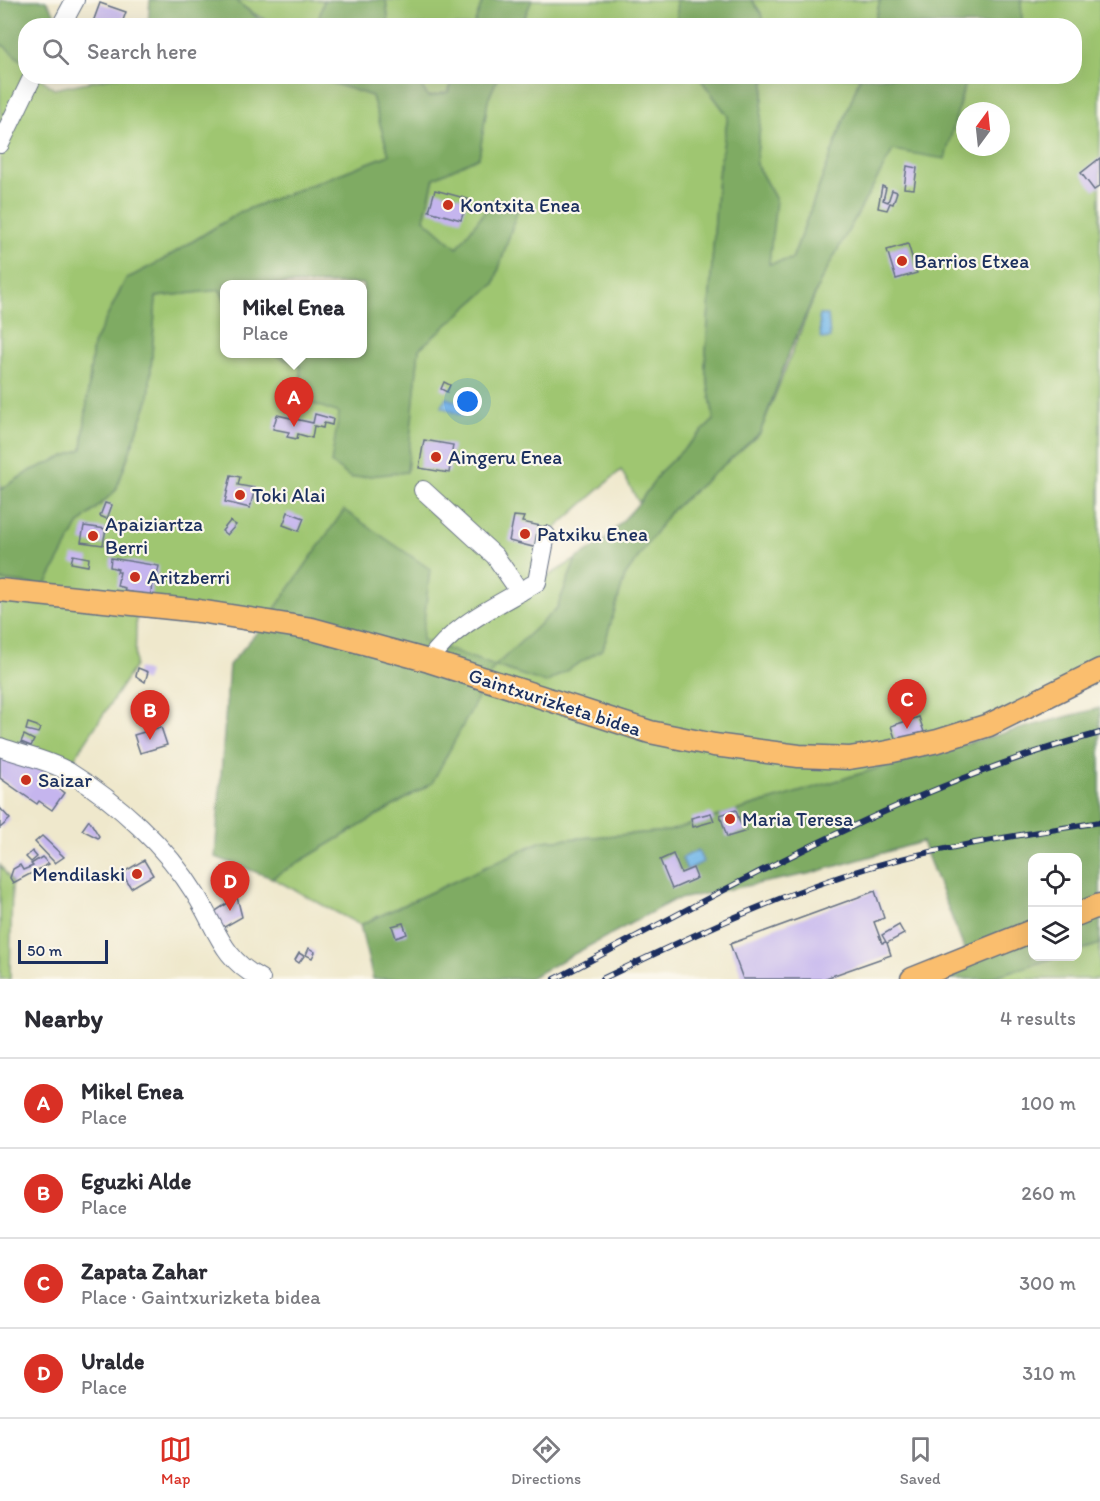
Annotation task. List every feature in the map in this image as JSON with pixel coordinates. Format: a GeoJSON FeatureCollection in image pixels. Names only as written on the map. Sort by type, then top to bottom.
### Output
{"type":"FeatureCollection","features":[{"type":"Feature","properties":{"kind":"main road","name":"Gaintxurizketa bidea"},"geometry":{"type":"LineString","coordinates":[[0,590],[263,620],[358,640],[650,732],[778,753],[849,758],[914,747],[989,725],[1100,670]]}},
{"type":"Feature","properties":{"kind":"main road"},"geometry":{"type":"LineString","coordinates":[[1082,912],[1100,905]]}},
{"type":"Feature","properties":{"kind":"main road"},"geometry":{"type":"LineString","coordinates":[[912,979],[1028,933]]}},
{"type":"Feature","properties":{"kind":"street"},"geometry":{"type":"LineString","coordinates":[[65,18],[75,0]]}},
{"type":"Feature","properties":{"kind":"street"},"geometry":{"type":"LineString","coordinates":[[0,144],[29,84]]}},
{"type":"Feature","properties":{"kind":"street"},"geometry":{"type":"LineString","coordinates":[[423,490],[495,556],[520,592]]}},
{"type":"Feature","properties":{"kind":"street"},"geometry":{"type":"LineString","coordinates":[[429,662],[439,646],[457,630],[537,582],[546,536]]}},
{"type":"Feature","properties":{"kind":"street"},"geometry":{"type":"LineString","coordinates":[[0,747],[67,771],[137,825],[157,844],[195,894],[232,960],[261,979]]}},
{"type":"Feature","properties":{"kind":"green space"},"geometry":{"type":"Polygon","coordinates":[[[0,0],[46,0],[58,18],[18,18],[18,58],[3,45],[0,46],[0,0]]]}},
{"type":"Feature","properties":{"kind":"green space"},"geometry":{"type":"Polygon","coordinates":[[[150,0],[235,0],[258,18],[149,18],[150,0]]]}},
{"type":"Feature","properties":{"kind":"green space"},"geometry":{"type":"Polygon","coordinates":[[[235,0],[324,0],[319,18],[263,18],[235,0]]]}},
{"type":"Feature","properties":{"kind":"green space"},"geometry":{"type":"Polygon","coordinates":[[[324,0],[386,0],[388,18],[319,18],[324,0]]]}},
{"type":"Feature","properties":{"kind":"green space"},"geometry":{"type":"Polygon","coordinates":[[[386,0],[483,0],[477,18],[388,18],[386,0]]]}},
{"type":"Feature","properties":{"kind":"green space"},"geometry":{"type":"Polygon","coordinates":[[[483,0],[532,0],[524,18],[477,18],[483,0]]]}},
{"type":"Feature","properties":{"kind":"green space"},"geometry":{"type":"Polygon","coordinates":[[[532,0],[676,0],[677,18],[524,18],[532,0]]]}},
{"type":"Feature","properties":{"kind":"green space"},"geometry":{"type":"Polygon","coordinates":[[[676,0],[752,0],[762,18],[677,18],[676,0]]]}},
{"type":"Feature","properties":{"kind":"green space"},"geometry":{"type":"Polygon","coordinates":[[[752,0],[880,0],[876,18],[762,18],[752,0]]]}},
{"type":"Feature","properties":{"kind":"green space"},"geometry":{"type":"Polygon","coordinates":[[[880,0],[1021,0],[1022,18],[876,18],[880,0]]]}},
{"type":"Feature","properties":{"kind":"green space"},"geometry":{"type":"Polygon","coordinates":[[[1021,0],[1100,0],[1100,669],[939,750],[669,831],[542,841],[360,925],[272,878],[432,783],[265,623],[137,596],[135,666],[69,767],[0,750],[0,580],[45,586],[78,525],[116,490],[149,398],[156,297],[220,290],[220,358],[282,358],[300,366],[339,413],[406,472],[419,349],[494,284],[520,202],[494,199],[457,249],[424,219],[434,178],[479,157],[488,100],[495,84],[704,84],[728,116],[718,176],[705,366],[714,420],[661,471],[639,503],[621,470],[551,532],[542,580],[576,559],[557,608],[496,666],[603,648],[625,576],[670,512],[760,433],[821,280],[893,150],[959,84],[1082,84],[1082,18],[1022,18],[1021,0]]]}},
{"type":"Feature","properties":{"kind":"green space"},"geometry":{"type":"Polygon","coordinates":[[[3,45],[18,58],[18,84],[48,84],[54,89],[79,84],[337,84],[372,96],[389,155],[240,212],[161,261],[126,279],[93,345],[82,450],[30,471],[0,490],[0,46],[3,45]]]}},
{"type":"Feature","properties":{"kind":"green space"},"geometry":{"type":"Polygon","coordinates":[[[335,84],[420,84],[428,97],[448,92],[452,84],[495,84],[488,100],[479,157],[434,178],[424,219],[457,248],[494,199],[520,202],[494,284],[419,349],[407,472],[351,478],[331,463],[339,413],[302,400],[300,366],[282,358],[367,358],[367,280],[220,280],[220,290],[156,297],[149,398],[116,490],[78,525],[45,586],[0,580],[0,490],[30,471],[82,449],[93,345],[126,279],[161,261],[240,212],[389,155],[372,96],[335,84]]]}},
{"type":"Feature","properties":{"kind":"green space"},"geometry":{"type":"Polygon","coordinates":[[[420,84],[452,84],[448,92],[428,97],[420,84]]]}},
{"type":"Feature","properties":{"kind":"green space"},"geometry":{"type":"Polygon","coordinates":[[[704,84],[764,84],[756,164],[776,200],[769,264],[792,259],[857,84],[965,84],[960,102],[956,102],[956,117],[945,159],[893,150],[821,280],[789,353],[760,433],[670,512],[625,576],[603,649],[546,683],[495,666],[557,608],[576,559],[603,542],[639,503],[661,471],[714,420],[705,366],[718,176],[728,116],[704,84]]]}},
{"type":"Feature","properties":{"kind":"green space"},"geometry":{"type":"Polygon","coordinates":[[[764,84],[857,84],[792,259],[768,264],[776,200],[756,164],[764,84]]]}},
{"type":"Feature","properties":{"kind":"green space"},"geometry":{"type":"Polygon","coordinates":[[[344,510],[430,569],[422,640],[495,666],[432,783],[272,878],[215,857],[229,665],[265,623],[344,510]]]}},
{"type":"Feature","properties":{"kind":"green space"},"geometry":{"type":"Polygon","coordinates":[[[1100,708],[1100,944],[1082,950],[1082,853],[1028,853],[1028,961],[1045,961],[985,979],[946,979],[971,966],[922,842],[808,874],[674,900],[528,979],[373,979],[360,925],[542,841],[669,831],[939,750],[1100,708]]]}},
{"type":"Feature","properties":{"kind":"green space"},"geometry":{"type":"Polygon","coordinates":[[[0,865],[12,882],[10,979],[0,979],[0,865]]]}},
{"type":"Feature","properties":{"kind":"green space"},"geometry":{"type":"Polygon","coordinates":[[[1100,944],[1100,979],[985,979],[1045,961],[1082,961],[1082,950],[1100,944]]]}},
{"type":"Feature","properties":{"kind":"water"},"geometry":{"type":"Polygon","coordinates":[[[819,315],[828,315],[830,338],[821,339],[819,315]]]}},
{"type":"Feature","properties":{"kind":"water"},"geometry":{"type":"Polygon","coordinates":[[[446,398],[466,406],[462,416],[442,407],[446,398]]]}},
{"type":"Feature","properties":{"kind":"water"},"geometry":{"type":"Polygon","coordinates":[[[698,850],[703,862],[687,870],[682,858],[698,850]]]}},
{"type":"Feature","properties":{"kind":"building"},"geometry":{"type":"Polygon","coordinates":[[[100,3],[126,12],[124,18],[94,18],[100,3]]]}},
{"type":"Feature","properties":{"kind":"building"},"geometry":{"type":"Polygon","coordinates":[[[1100,158],[1100,186],[1094,190],[1081,173],[1100,158]]]}},
{"type":"Feature","properties":{"kind":"building"},"geometry":{"type":"Polygon","coordinates":[[[907,166],[917,168],[914,189],[904,188],[907,166]]]}},
{"type":"Feature","properties":{"kind":"building"},"geometry":{"type":"Polygon","coordinates":[[[882,186],[886,188],[883,200],[888,202],[892,190],[897,192],[893,204],[890,203],[887,210],[878,208],[882,186]]]}},
{"type":"Feature","properties":{"kind":"building","name":"Kontxita Enea"},"geometry":{"type":"Polygon","coordinates":[[[435,190],[468,199],[461,220],[429,211],[435,190]]]}},
{"type":"Feature","properties":{"kind":"building","name":"Barrios Etxea"},"geometry":{"type":"Polygon","coordinates":[[[908,244],[917,273],[896,279],[887,250],[908,244]]]}},
{"type":"Feature","properties":{"kind":"building"},"geometry":{"type":"Polygon","coordinates":[[[444,382],[450,385],[447,392],[441,389],[444,382]]]}},
{"type":"Feature","properties":{"kind":"building"},"geometry":{"type":"Polygon","coordinates":[[[315,414],[333,419],[332,425],[324,423],[323,428],[314,426],[312,438],[298,434],[297,439],[287,437],[289,432],[273,429],[277,415],[313,423],[315,414]]]}},
{"type":"Feature","properties":{"kind":"building","name":"Aingeru Enea"},"geometry":{"type":"Polygon","coordinates":[[[424,440],[453,445],[449,473],[419,468],[424,440]]]}},
{"type":"Feature","properties":{"kind":"building","name":"Toki Alai"},"geometry":{"type":"Polygon","coordinates":[[[231,475],[240,477],[238,485],[255,488],[250,508],[225,502],[231,475]]]}},
{"type":"Feature","properties":{"kind":"building"},"geometry":{"type":"Polygon","coordinates":[[[105,503],[112,505],[107,519],[100,516],[105,503]]]}},
{"type":"Feature","properties":{"kind":"building"},"geometry":{"type":"Polygon","coordinates":[[[288,512],[304,518],[299,531],[283,525],[288,512]]]}},
{"type":"Feature","properties":{"kind":"building","name":"Patxiku Enea"},"geometry":{"type":"Polygon","coordinates":[[[514,516],[524,517],[522,522],[541,526],[537,548],[509,541],[514,516]]]}},
{"type":"Feature","properties":{"kind":"building"},"geometry":{"type":"Polygon","coordinates":[[[230,521],[236,525],[227,535],[222,531],[230,521]]]}},
{"type":"Feature","properties":{"kind":"building","name":"Apaiziartza Berri"},"geometry":{"type":"Polygon","coordinates":[[[84,526],[106,529],[103,545],[81,542],[84,526]]]}},
{"type":"Feature","properties":{"kind":"building"},"geometry":{"type":"Polygon","coordinates":[[[73,555],[89,558],[88,566],[71,563],[73,555]]]}},
{"type":"Feature","properties":{"kind":"building","name":"Aritzberri"},"geometry":{"type":"Polygon","coordinates":[[[111,558],[159,566],[157,576],[152,575],[151,596],[124,591],[125,588],[117,586],[120,572],[110,567],[111,558]]]}},
{"type":"Feature","properties":{"kind":"building"},"geometry":{"type":"Polygon","coordinates":[[[138,668],[148,672],[145,682],[136,676],[138,668]]]}},
{"type":"Feature","properties":{"kind":"building"},"geometry":{"type":"Polygon","coordinates":[[[919,717],[924,732],[896,741],[891,726],[919,717]]]}},
{"type":"Feature","properties":{"kind":"building"},"geometry":{"type":"Polygon","coordinates":[[[28,723],[40,729],[38,733],[26,730],[28,723]]]}},
{"type":"Feature","properties":{"kind":"building"},"geometry":{"type":"Polygon","coordinates":[[[161,727],[167,745],[140,753],[134,735],[161,727]]]}},
{"type":"Feature","properties":{"kind":"building"},"geometry":{"type":"Polygon","coordinates":[[[24,735],[34,740],[31,746],[21,742],[24,735]]]}},
{"type":"Feature","properties":{"kind":"building","name":"Saizar"},"geometry":{"type":"Polygon","coordinates":[[[0,755],[49,771],[44,777],[64,793],[52,810],[39,801],[37,804],[0,778],[0,755]]]}},
{"type":"Feature","properties":{"kind":"building"},"geometry":{"type":"Polygon","coordinates":[[[0,808],[10,819],[0,828],[0,808]]]}},
{"type":"Feature","properties":{"kind":"building","name":"Maria Teresa"},"geometry":{"type":"Polygon","coordinates":[[[736,810],[741,825],[745,824],[747,831],[727,837],[720,815],[736,810]]]}},
{"type":"Feature","properties":{"kind":"building"},"geometry":{"type":"Polygon","coordinates":[[[711,813],[714,821],[693,827],[691,818],[711,813]]]}},
{"type":"Feature","properties":{"kind":"building"},"geometry":{"type":"Polygon","coordinates":[[[89,820],[99,836],[98,838],[82,830],[89,820]]]}},
{"type":"Feature","properties":{"kind":"building"},"geometry":{"type":"Polygon","coordinates":[[[42,836],[64,857],[55,863],[35,842],[42,836]]]}},
{"type":"Feature","properties":{"kind":"building"},"geometry":{"type":"Polygon","coordinates":[[[32,851],[37,857],[31,862],[26,857],[32,851]]]}},
{"type":"Feature","properties":{"kind":"building"},"geometry":{"type":"Polygon","coordinates":[[[673,854],[681,873],[693,868],[697,878],[672,889],[660,860],[673,854]]]}},
{"type":"Feature","properties":{"kind":"building"},"geometry":{"type":"Polygon","coordinates":[[[42,857],[49,864],[13,883],[10,878],[13,869],[20,865],[23,870],[33,866],[31,864],[42,857]]]}},
{"type":"Feature","properties":{"kind":"building","name":"Mendilaski"},"geometry":{"type":"Polygon","coordinates":[[[144,860],[153,875],[131,888],[122,873],[144,860]]]}},
{"type":"Feature","properties":{"kind":"building"},"geometry":{"type":"Polygon","coordinates":[[[875,891],[884,918],[874,922],[882,943],[886,942],[882,935],[899,925],[904,934],[887,943],[891,955],[823,979],[743,979],[730,944],[875,891]]]}},
{"type":"Feature","properties":{"kind":"building"},"geometry":{"type":"Polygon","coordinates":[[[237,897],[242,917],[219,930],[211,914],[237,897]]]}},
{"type":"Feature","properties":{"kind":"building"},"geometry":{"type":"Polygon","coordinates":[[[403,923],[407,934],[396,938],[392,926],[403,923]]]}},
{"type":"Feature","properties":{"kind":"building"},"geometry":{"type":"Polygon","coordinates":[[[309,948],[315,952],[312,958],[306,955],[309,948]]]}},
{"type":"Feature","properties":{"kind":"building"},"geometry":{"type":"Polygon","coordinates":[[[299,953],[304,956],[299,963],[295,960],[299,953]]]}},
{"type":"Feature","properties":{"kind":"railway"},"geometry":{"type":"LineString","coordinates":[[555,979],[754,875],[890,809],[1029,754],[1100,733]]}},
{"type":"Feature","properties":{"kind":"railway"},"geometry":{"type":"LineString","coordinates":[[602,979],[766,904],[867,868],[954,847],[1100,822]]}},
{"type":"Feature","properties":{"kind":"place","name":"Kontxita Enea"},"geometry":{"type":"Point","coordinates":[448,205]}},
{"type":"Feature","properties":{"kind":"place","name":"Barrios Etxea"},"geometry":{"type":"Point","coordinates":[902,261]}},
{"type":"Feature","properties":{"kind":"place","name":"Mikel Enea"},"geometry":{"type":"Point","coordinates":[294,427]}},
{"type":"Feature","properties":{"kind":"place","name":"Aingeru Enea"},"geometry":{"type":"Point","coordinates":[436,457]}},
{"type":"Feature","properties":{"kind":"place","name":"Toki Alai"},"geometry":{"type":"Point","coordinates":[240,495]}},
{"type":"Feature","properties":{"kind":"place","name":"Patxiku Enea"},"geometry":{"type":"Point","coordinates":[525,534]}},
{"type":"Feature","properties":{"kind":"place","name":"Apaiziartza Berri"},"geometry":{"type":"Point","coordinates":[93,536]}},
{"type":"Feature","properties":{"kind":"place","name":"Aritzberri"},"geometry":{"type":"Point","coordinates":[135,577]}},
{"type":"Feature","properties":{"kind":"place","name":"Zapata Zahar"},"geometry":{"type":"Point","coordinates":[907,729]}},
{"type":"Feature","properties":{"kind":"place","name":"Eguzki Alde"},"geometry":{"type":"Point","coordinates":[150,740]}},
{"type":"Feature","properties":{"kind":"place","name":"Saizar"},"geometry":{"type":"Point","coordinates":[26,780]}},
{"type":"Feature","properties":{"kind":"place","name":"Maria Teresa"},"geometry":{"type":"Point","coordinates":[730,819]}},
{"type":"Feature","properties":{"kind":"place","name":"Mendilaski"},"geometry":{"type":"Point","coordinates":[137,874]}},
{"type":"Feature","properties":{"kind":"place","name":"Uralde"},"geometry":{"type":"Point","coordinates":[230,911]}}]}
